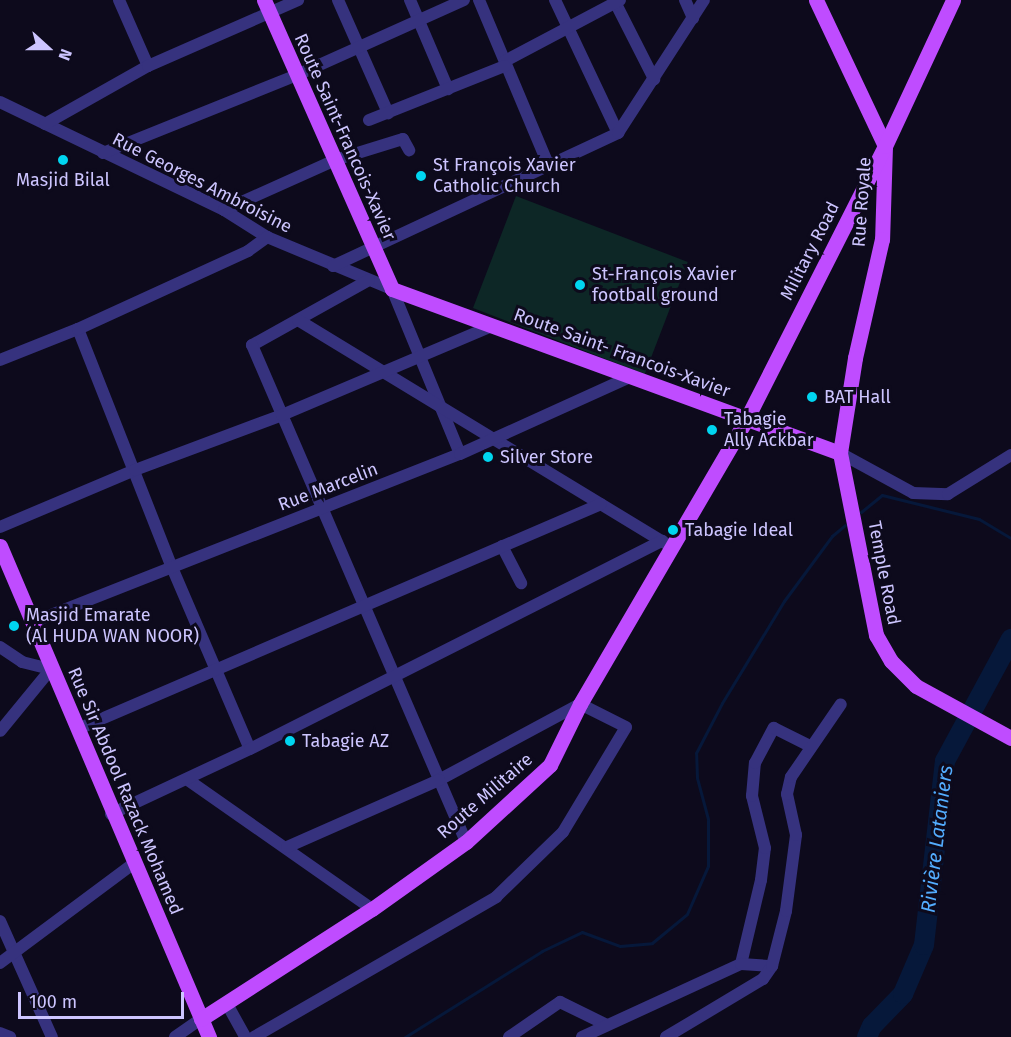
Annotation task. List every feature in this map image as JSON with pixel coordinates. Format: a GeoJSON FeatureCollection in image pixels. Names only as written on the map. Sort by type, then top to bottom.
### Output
{"type":"FeatureCollection","features":[{"type":"Feature","properties":{"kind":"main road","name":"Rue Royale"},"geometry":{"type":"LineString","coordinates":[[816,0],[885,146],[882,239],[855,358],[840,453]]}},
{"type":"Feature","properties":{"kind":"main road","name":"Military Road"},"geometry":{"type":"LineString","coordinates":[[746,420],[885,146],[953,0]]}},
{"type":"Feature","properties":{"kind":"main road","name":"Route Saint-Francois-Xavier"},"geometry":{"type":"LineString","coordinates":[[267,6],[371,246],[392,289]]}},
{"type":"Feature","properties":{"kind":"main road","name":"Route Saint- Francois-Xavier"},"geometry":{"type":"LineString","coordinates":[[392,289],[840,453]]}},
{"type":"Feature","properties":{"kind":"main road","name":"Route Militaire"},"geometry":{"type":"LineString","coordinates":[[201,1019],[372,909],[466,842],[550,765],[580,704],[667,544],[746,420]]}},
{"type":"Feature","properties":{"kind":"main road","name":"Temple Road"},"geometry":{"type":"LineString","coordinates":[[840,453],[876,635],[891,661],[933,697],[1011,738]]}},
{"type":"Feature","properties":{"kind":"main road","name":"Rue Sir Abdool Razack Mohamed"},"geometry":{"type":"LineString","coordinates":[[0,546],[78,729],[111,814],[209,1037]]}},
{"type":"Feature","properties":{"kind":"street"},"geometry":{"type":"LineString","coordinates":[[119,0],[148,66]]}},
{"type":"Feature","properties":{"kind":"street"},"geometry":{"type":"LineString","coordinates":[[45,124],[148,66],[267,6],[298,0]]}},
{"type":"Feature","properties":{"kind":"street"},"geometry":{"type":"LineString","coordinates":[[338,0],[388,112]]}},
{"type":"Feature","properties":{"kind":"street"},"geometry":{"type":"LineString","coordinates":[[410,0],[448,89]]}},
{"type":"Feature","properties":{"kind":"street"},"geometry":{"type":"LineString","coordinates":[[103,153],[297,75],[464,0]]}},
{"type":"Feature","properties":{"kind":"street"},"geometry":{"type":"LineString","coordinates":[[479,0],[548,164]]}},
{"type":"Feature","properties":{"kind":"street"},"geometry":{"type":"LineString","coordinates":[[555,0],[570,26],[618,134]]}},
{"type":"Feature","properties":{"kind":"street"},"geometry":{"type":"LineString","coordinates":[[685,0],[693,18]]}},
{"type":"Feature","properties":{"kind":"street"},"geometry":{"type":"LineString","coordinates":[[333,266],[548,164],[618,134],[704,0]]}},
{"type":"Feature","properties":{"kind":"street"},"geometry":{"type":"LineString","coordinates":[[369,120],[448,89],[505,63],[616,1],[654,79]]}},
{"type":"Feature","properties":{"kind":"street","name":"Rue Georges Ambroisine"},"geometry":{"type":"LineString","coordinates":[[0,102],[224,210],[267,237],[392,289]]}},
{"type":"Feature","properties":{"kind":"street"},"geometry":{"type":"LineString","coordinates":[[224,210],[334,160],[403,139],[409,150]]}},
{"type":"Feature","properties":{"kind":"street"},"geometry":{"type":"LineString","coordinates":[[0,360],[78,329],[248,250],[267,237]]}},
{"type":"Feature","properties":{"kind":"street"},"geometry":{"type":"LineString","coordinates":[[369,280],[252,345],[466,842]]}},
{"type":"Feature","properties":{"kind":"street"},"geometry":{"type":"LineString","coordinates":[[392,289],[445,410],[460,454]]}},
{"type":"Feature","properties":{"kind":"street"},"geometry":{"type":"LineString","coordinates":[[298,320],[667,544]]}},
{"type":"Feature","properties":{"kind":"street"},"geometry":{"type":"LineString","coordinates":[[0,527],[135,470],[282,416],[492,326]]}},
{"type":"Feature","properties":{"kind":"street"},"geometry":{"type":"LineString","coordinates":[[78,329],[171,565],[250,749]]}},
{"type":"Feature","properties":{"kind":"street","name":"Rue Marcelin"},"geometry":{"type":"LineString","coordinates":[[33,622],[171,565],[322,509],[460,454],[632,376]]}},
{"type":"Feature","properties":{"kind":"street"},"geometry":{"type":"LineString","coordinates":[[840,453],[913,493],[948,494],[1011,455]]}},
{"type":"Feature","properties":{"kind":"street"},"geometry":{"type":"LineString","coordinates":[[78,729],[215,668],[601,504]]}},
{"type":"Feature","properties":{"kind":"street"},"geometry":{"type":"LineString","coordinates":[[111,814],[188,780],[393,676],[667,544]]}},
{"type":"Feature","properties":{"kind":"street"},"geometry":{"type":"LineString","coordinates":[[502,546],[521,583]]}},
{"type":"Feature","properties":{"kind":"street"},"geometry":{"type":"LineString","coordinates":[[0,647],[22,662],[51,669],[0,731]]}},
{"type":"Feature","properties":{"kind":"street"},"geometry":{"type":"LineString","coordinates":[[254,1037],[496,897],[563,832],[626,727],[580,704],[439,780],[287,847]]}},
{"type":"Feature","properties":{"kind":"street"},"geometry":{"type":"LineString","coordinates":[[666,1037],[681,1034],[763,979],[772,966],[786,911],[795,835],[786,794],[790,777],[841,704]]}},
{"type":"Feature","properties":{"kind":"street"},"geometry":{"type":"LineString","coordinates":[[741,964],[761,880],[765,848],[752,796],[755,763],[774,728],[810,746]]}},
{"type":"Feature","properties":{"kind":"street"},"geometry":{"type":"LineString","coordinates":[[188,780],[287,847],[372,909]]}},
{"type":"Feature","properties":{"kind":"street"},"geometry":{"type":"LineString","coordinates":[[0,963],[134,863]]}},
{"type":"Feature","properties":{"kind":"street"},"geometry":{"type":"LineString","coordinates":[[0,921],[52,1037]]}},
{"type":"Feature","properties":{"kind":"street"},"geometry":{"type":"LineString","coordinates":[[584,1037],[607,1024],[741,964],[772,966]]}},
{"type":"Feature","properties":{"kind":"street"},"geometry":{"type":"LineString","coordinates":[[509,1037],[560,1002],[607,1024]]}},
{"type":"Feature","properties":{"kind":"street"},"geometry":{"type":"LineString","coordinates":[[227,1004],[245,1037]]}},
{"type":"Feature","properties":{"kind":"street","name":"Route Militaire"},"geometry":{"type":"LineString","coordinates":[[174,1037],[201,1019]]}},
{"type":"Feature","properties":{"kind":"street"},"geometry":{"type":"LineString","coordinates":[[0,1033],[10,1037]]}},
{"type":"Feature","properties":{"kind":"green space","name":"St-François Xavier football ground"},"geometry":{"type":"Polygon","coordinates":[[[516,196],[688,262],[645,374],[473,308],[516,196]]]}},
{"type":"Feature","properties":{"kind":"waterway"},"geometry":{"type":"LineString","coordinates":[[861,512],[882,495],[979,519],[1011,538]]}},
{"type":"Feature","properties":{"kind":"waterway"},"geometry":{"type":"LineString","coordinates":[[405,1037],[542,951],[582,932],[620,946],[652,943],[687,914],[708,866],[708,819],[697,778],[696,753],[722,703],[784,601],[832,536],[845,525]]}},
{"type":"Feature","properties":{"kind":"waterway","name":"Rivière Lataniers"},"geometry":{"type":"LineString","coordinates":[[867,1037],[872,1026],[903,994],[924,945],[945,761],[1011,639]]}},
{"type":"Feature","properties":{"kind":"place","name":"Masjid Bilal"},"geometry":{"type":"Point","coordinates":[63,160]}},
{"type":"Feature","properties":{"kind":"place","name":"St François Xavier Catholic Church"},"geometry":{"type":"Point","coordinates":[421,176]}},
{"type":"Feature","properties":{"kind":"place","name":"St-François Xavier football ground"},"geometry":{"type":"Point","coordinates":[580,285]}},
{"type":"Feature","properties":{"kind":"place","name":"BAT Hall"},"geometry":{"type":"Point","coordinates":[812,397]}},
{"type":"Feature","properties":{"kind":"place","name":"Tabagie Ally Ackbar"},"geometry":{"type":"Point","coordinates":[712,430]}},
{"type":"Feature","properties":{"kind":"place","name":"Silver Store"},"geometry":{"type":"Point","coordinates":[488,457]}},
{"type":"Feature","properties":{"kind":"place","name":"Tabagie Ideal"},"geometry":{"type":"Point","coordinates":[673,530]}},
{"type":"Feature","properties":{"kind":"place","name":"Masjid Emarate (Al HUDA WAN NOOR)"},"geometry":{"type":"Point","coordinates":[14,626]}},
{"type":"Feature","properties":{"kind":"place","name":"Tabagie AZ"},"geometry":{"type":"Point","coordinates":[290,741]}}]}
